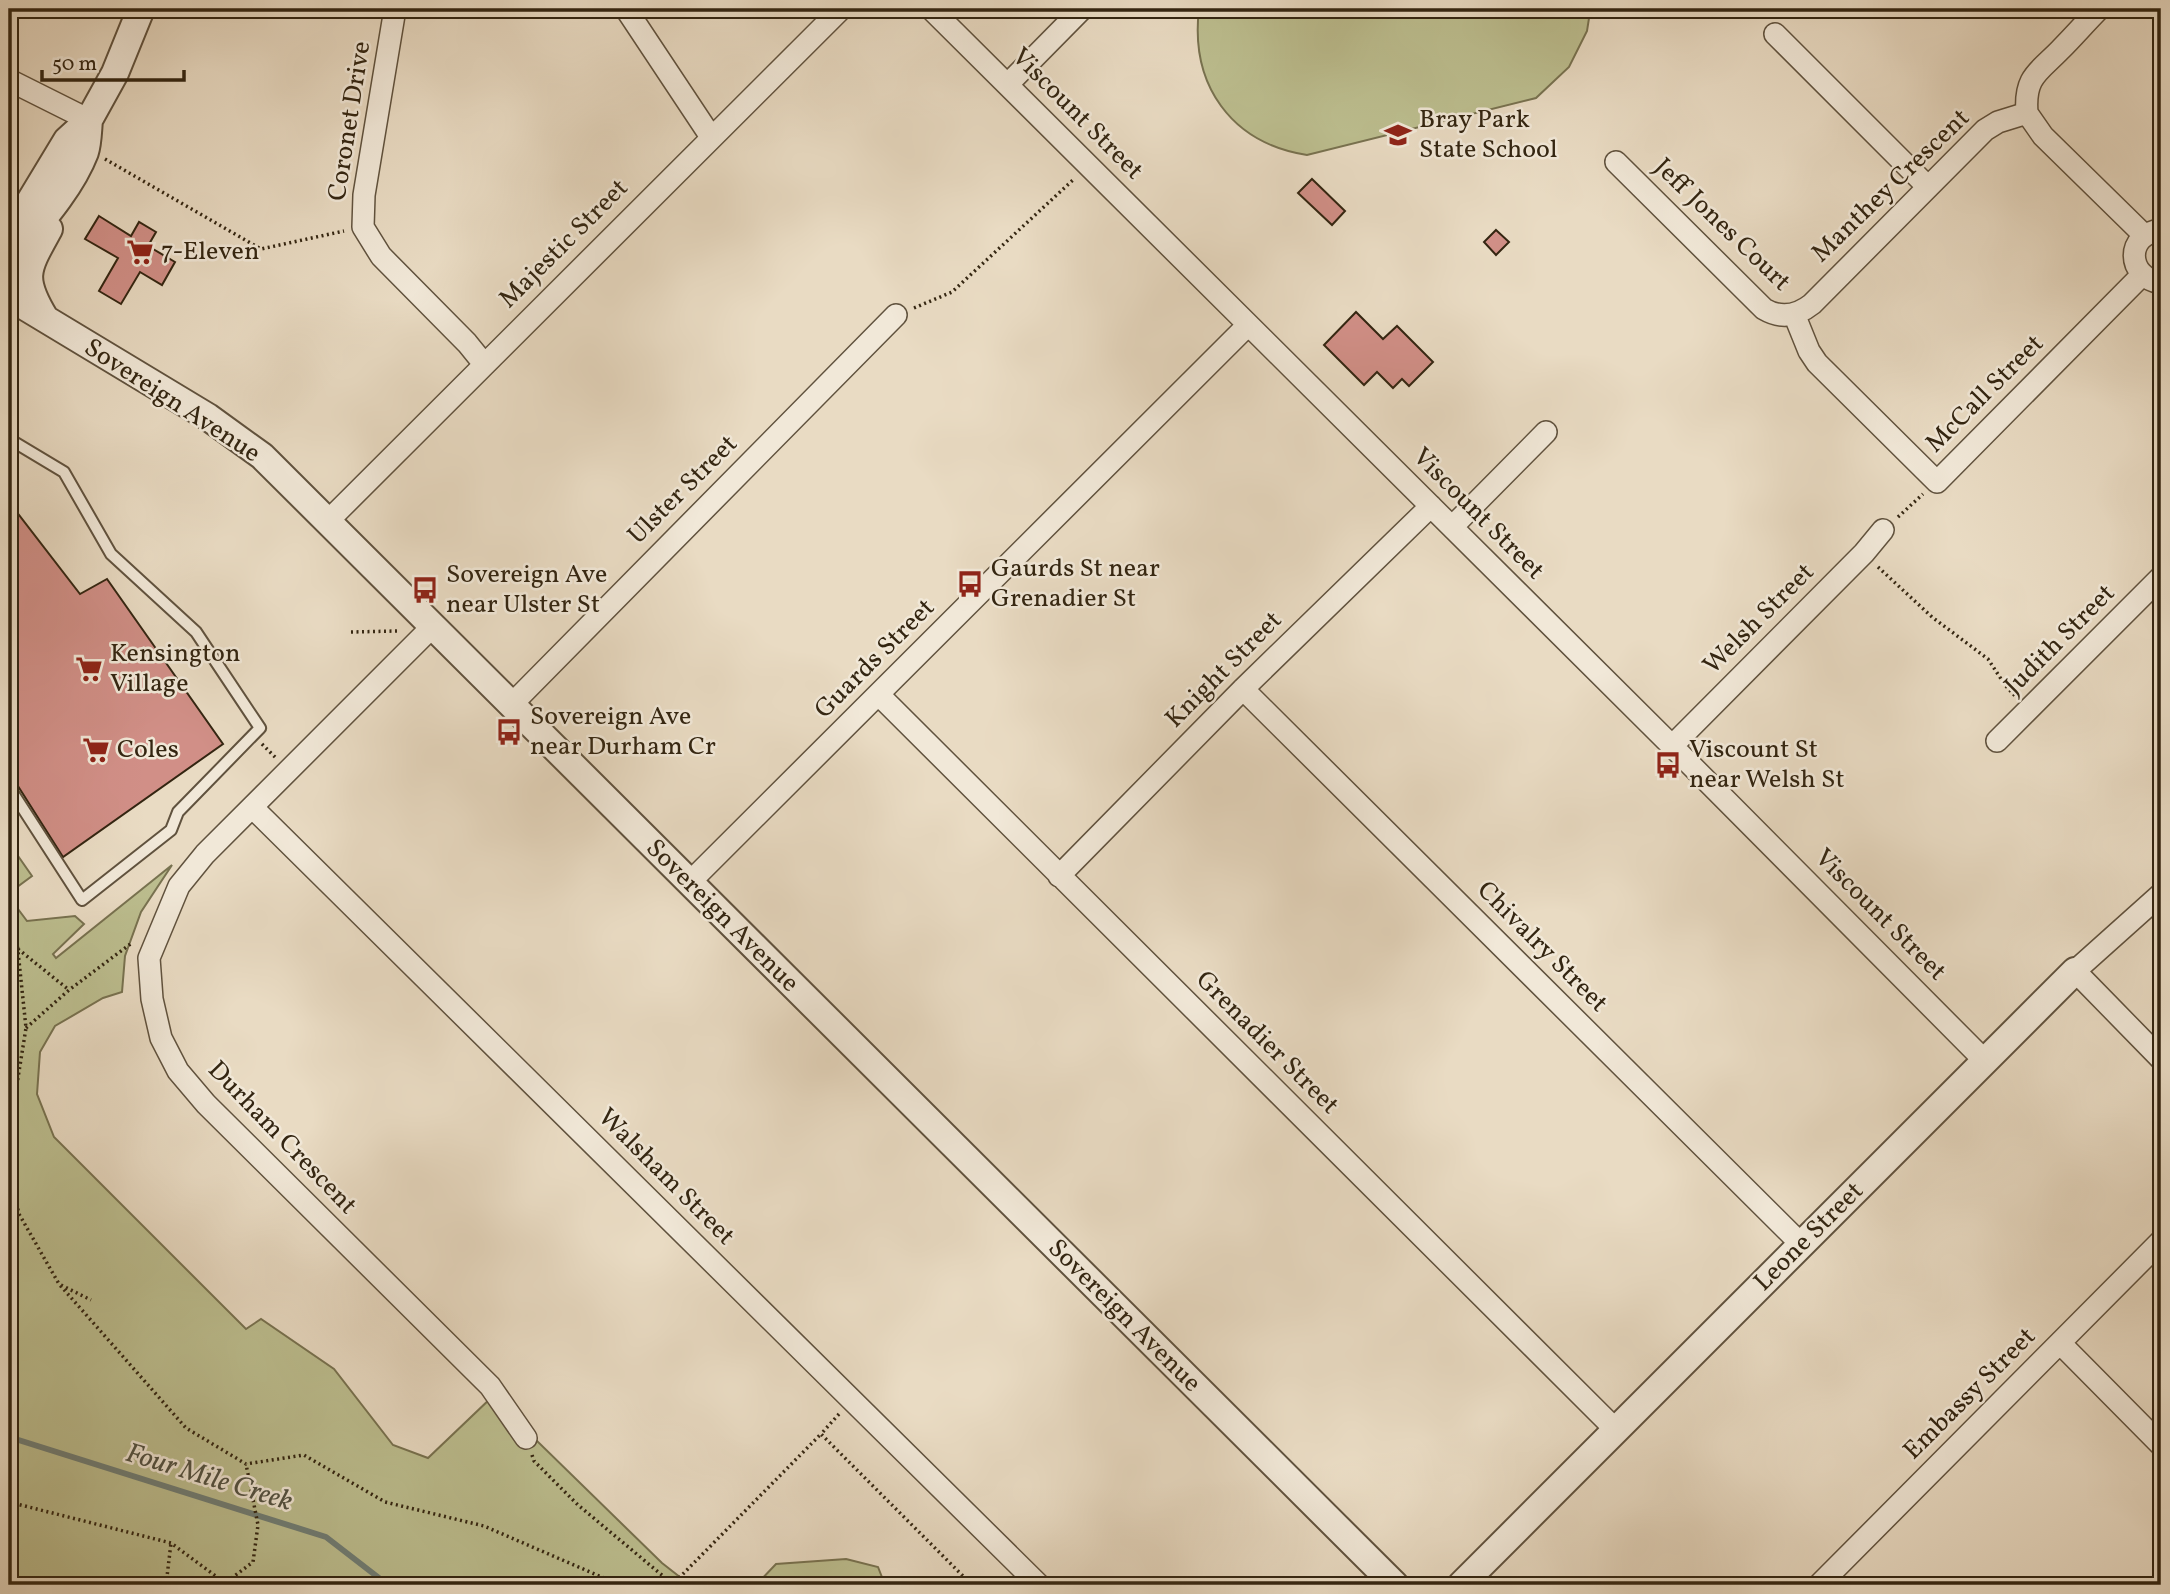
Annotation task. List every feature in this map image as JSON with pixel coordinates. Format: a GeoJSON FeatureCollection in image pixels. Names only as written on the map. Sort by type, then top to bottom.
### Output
{"type":"FeatureCollection","features":[{"type":"Feature","properties":{"kind":"street"},"geometry":{"type":"LineString","coordinates":[[9,230],[21,216],[67,140],[89,120],[115,73],[141,9]]}},
{"type":"Feature","properties":{"kind":"street","name":"Coronet Drive"},"geometry":{"type":"LineString","coordinates":[[395,9],[364,195],[363,226],[381,256],[467,343],[484,364]]}},
{"type":"Feature","properties":{"kind":"street"},"geometry":{"type":"LineString","coordinates":[[626,9],[711,137]]}},
{"type":"Feature","properties":{"kind":"street","name":"Majestic Street"},"geometry":{"type":"LineString","coordinates":[[328,521],[841,9]]}},
{"type":"Feature","properties":{"kind":"street","name":"Viscount Street"},"geometry":{"type":"LineString","coordinates":[[931,9],[1985,1060]]}},
{"type":"Feature","properties":{"kind":"street"},"geometry":{"type":"LineString","coordinates":[[1008,84],[1082,9]]}},
{"type":"Feature","properties":{"kind":"street"},"geometry":{"type":"LineString","coordinates":[[2088,12],[2035,74],[2026,98],[2027,113],[2043,136],[2153,233],[2137,244],[2134,255],[2136,266],[2152,279]]}},
{"type":"Feature","properties":{"kind":"street"},"geometry":{"type":"LineString","coordinates":[[1775,34],[1927,186]]}},
{"type":"Feature","properties":{"kind":"street"},"geometry":{"type":"LineString","coordinates":[[9,80],[89,120]]}},
{"type":"Feature","properties":{"kind":"street","name":"Manthey Crescent"},"geometry":{"type":"LineString","coordinates":[[1794,314],[1812,304],[1985,130],[1998,122],[2027,113]]}},
{"type":"Feature","properties":{"kind":"street"},"geometry":{"type":"LineString","coordinates":[[9,260],[59,198],[86,151],[89,120]]}},
{"type":"Feature","properties":{"kind":"street","name":"Jeff Jones Court"},"geometry":{"type":"LineString","coordinates":[[1616,162],[1764,309],[1774,315],[1794,314]]}},
{"type":"Feature","properties":{"kind":"street"},"geometry":{"type":"LineString","coordinates":[[46,321],[32,298],[28,285],[31,262],[53,222],[59,198]]}},
{"type":"Feature","properties":{"kind":"street","name":"McCall Street"},"geometry":{"type":"LineString","coordinates":[[1794,314],[1809,351],[1817,363],[1937,482],[2152,279]]}},
{"type":"Feature","properties":{"kind":"street","name":"Sovereign Avenue"},"geometry":{"type":"LineString","coordinates":[[9,298],[208,417],[262,456],[1395,1585]]}},
{"type":"Feature","properties":{"kind":"street","name":"Ulster Street"},"geometry":{"type":"LineString","coordinates":[[511,705],[896,315]]}},
{"type":"Feature","properties":{"kind":"street","name":"Guards Street"},"geometry":{"type":"LineString","coordinates":[[689,883],[1248,325]]}},
{"type":"Feature","properties":{"kind":"street"},"geometry":{"type":"LineString","coordinates":[[1452,527],[1546,432]]}},
{"type":"Feature","properties":{"kind":"street","name":"Knight Street"},"geometry":{"type":"LineString","coordinates":[[1059,876],[1243,690],[1431,506]]}},
{"type":"Feature","properties":{"kind":"street","name":"Welsh Street"},"geometry":{"type":"LineString","coordinates":[[1672,746],[1864,553],[1883,530]]}},
{"type":"Feature","properties":{"kind":"street","name":"Judith Street"},"geometry":{"type":"LineString","coordinates":[[1997,740],[2033,708],[2161,577]]}},
{"type":"Feature","properties":{"kind":"street","name":"Durham Crescent"},"geometry":{"type":"LineString","coordinates":[[433,626],[205,854],[179,886],[149,958],[152,999],[161,1038],[178,1071],[206,1104],[490,1386],[526,1438]]}},
{"type":"Feature","properties":{"kind":"street","name":"Chivalry Street"},"geometry":{"type":"LineString","coordinates":[[1243,690],[1801,1244]]}},
{"type":"Feature","properties":{"kind":"street","name":"Grenadier Street"},"geometry":{"type":"LineString","coordinates":[[879,695],[1616,1430]]}},
{"type":"Feature","properties":{"kind":"street","name":"Walsham Street"},"geometry":{"type":"LineString","coordinates":[[253,808],[1039,1585]]}},
{"type":"Feature","properties":{"kind":"street","name":"Leone Street"},"geometry":{"type":"LineString","coordinates":[[1461,1585],[1985,1060],[2076,971],[2161,894]]}},
{"type":"Feature","properties":{"kind":"street"},"geometry":{"type":"LineString","coordinates":[[2076,971],[2161,1059]]}},
{"type":"Feature","properties":{"kind":"street","name":"Embassy Street"},"geometry":{"type":"LineString","coordinates":[[1819,1585],[2161,1241]]}},
{"type":"Feature","properties":{"kind":"street"},"geometry":{"type":"LineString","coordinates":[[2060,1343],[2161,1446]]}},
{"type":"Feature","properties":{"kind":"lane"},"geometry":{"type":"LineString","coordinates":[[9,439],[64,472],[111,554],[196,632],[260,728],[178,812],[171,830],[82,900],[9,788]]}},
{"type":"Feature","properties":{"kind":"path"},"geometry":{"type":"LineString","coordinates":[[86,151],[261,249],[363,226]]}},
{"type":"Feature","properties":{"kind":"path"},"geometry":{"type":"LineString","coordinates":[[896,315],[952,292],[1074,179],[1065,170]]}},
{"type":"Feature","properties":{"kind":"path"},"geometry":{"type":"LineString","coordinates":[[1883,530],[1937,482]]}},
{"type":"Feature","properties":{"kind":"path"},"geometry":{"type":"LineString","coordinates":[[1864,553],[1932,617],[1988,659],[2008,690],[2033,708]]}},
{"type":"Feature","properties":{"kind":"path"},"geometry":{"type":"LineString","coordinates":[[351,632],[397,631]]}},
{"type":"Feature","properties":{"kind":"path"},"geometry":{"type":"LineString","coordinates":[[253,735],[289,771]]}},
{"type":"Feature","properties":{"kind":"path"},"geometry":{"type":"LineString","coordinates":[[9,865],[26,1028],[13,1110],[11,1181],[19,1214],[59,1284],[186,1428],[246,1464],[304,1455],[385,1502],[484,1526],[620,1585]]}},
{"type":"Feature","properties":{"kind":"path"},"geometry":{"type":"LineString","coordinates":[[26,1028],[69,990],[134,942]]}},
{"type":"Feature","properties":{"kind":"path"},"geometry":{"type":"LineString","coordinates":[[18,949],[69,990]]}},
{"type":"Feature","properties":{"kind":"path"},"geometry":{"type":"LineString","coordinates":[[59,1284],[91,1300]]}},
{"type":"Feature","properties":{"kind":"path"},"geometry":{"type":"LineString","coordinates":[[526,1438],[534,1461],[578,1505],[669,1581],[677,1580],[839,1414]]}},
{"type":"Feature","properties":{"kind":"path"},"geometry":{"type":"LineString","coordinates":[[821,1434],[972,1585]]}},
{"type":"Feature","properties":{"kind":"path"},"geometry":{"type":"LineString","coordinates":[[9,1502],[172,1543],[225,1583],[253,1562],[258,1525],[246,1464]]}},
{"type":"Feature","properties":{"kind":"path"},"geometry":{"type":"LineString","coordinates":[[166,1585],[172,1543]]}},
{"type":"Feature","properties":{"kind":"green space"},"geometry":{"type":"Polygon","coordinates":[[[1199,9],[1590,9],[1590,12],[1587,31],[1569,67],[1536,98],[1307,155],[1257,138],[1237,124],[1221,106],[1209,85],[1201,62],[1199,9]]]}},
{"type":"Feature","properties":{"kind":"green space"},"geometry":{"type":"Polygon","coordinates":[[[9,843],[32,876],[9,893],[9,843]]]}},
{"type":"Feature","properties":{"kind":"green space"},"geometry":{"type":"Polygon","coordinates":[[[172,865],[141,912],[125,956],[122,992],[103,998],[55,1026],[40,1052],[37,1094],[54,1137],[246,1329],[261,1319],[334,1369],[393,1445],[428,1458],[492,1397],[662,1563],[690,1585],[13,1585],[9,1581],[9,897],[27,921],[75,916],[84,924],[53,954],[56,958],[172,865]]]}},
{"type":"Feature","properties":{"kind":"green space"},"geometry":{"type":"Polygon","coordinates":[[[846,1559],[878,1567],[885,1585],[756,1585],[776,1564],[846,1559]]]}},
{"type":"Feature","properties":{"kind":"building"},"geometry":{"type":"Polygon","coordinates":[[[1312,179],[1345,211],[1332,225],[1298,193],[1312,179]]]}},
{"type":"Feature","properties":{"kind":"building"},"geometry":{"type":"Polygon","coordinates":[[[99,216],[131,236],[139,222],[156,232],[148,246],[175,262],[162,285],[140,272],[121,304],[99,291],[118,258],[85,239],[99,216]]]}},
{"type":"Feature","properties":{"kind":"building"},"geometry":{"type":"Polygon","coordinates":[[[1496,230],[1509,242],[1496,255],[1484,242],[1496,230]]]}},
{"type":"Feature","properties":{"kind":"building"},"geometry":{"type":"Polygon","coordinates":[[[1356,312],[1383,339],[1397,326],[1433,362],[1409,386],[1402,379],[1393,388],[1377,372],[1364,385],[1324,345],[1356,312]]]}},
{"type":"Feature","properties":{"kind":"building","name":"Kensington Village"},"geometry":{"type":"Polygon","coordinates":[[[9,502],[80,594],[107,579],[223,744],[63,857],[16,783],[9,779],[9,502]]]}},
{"type":"Feature","properties":{"kind":"waterway","name":"Four Mile Creek"},"geometry":{"type":"LineString","coordinates":[[9,1437],[326,1537],[379,1578],[378,1585]]}},
{"type":"Feature","properties":{"kind":"place","name":"Bray Park State School"},"geometry":{"type":"Point","coordinates":[1398,135]}},
{"type":"Feature","properties":{"kind":"place","name":"7-Eleven"},"geometry":{"type":"Point","coordinates":[140,252]}},
{"type":"Feature","properties":{"kind":"place","name":"Gaurds St near Grenadier St"},"geometry":{"type":"Point","coordinates":[970,584]}},
{"type":"Feature","properties":{"kind":"place","name":"Sovereign Ave near Ulster St"},"geometry":{"type":"Point","coordinates":[425,590]}},
{"type":"Feature","properties":{"kind":"place","name":"Kensington Village"},"geometry":{"type":"Point","coordinates":[89,669]}},
{"type":"Feature","properties":{"kind":"place","name":"Sovereign Ave near Durham Cr"},"geometry":{"type":"Point","coordinates":[509,732]}},
{"type":"Feature","properties":{"kind":"place","name":"Coles"},"geometry":{"type":"Point","coordinates":[96,750]}},
{"type":"Feature","properties":{"kind":"place","name":"Viscount St near Welsh St"},"geometry":{"type":"Point","coordinates":[1668,765]}}]}
